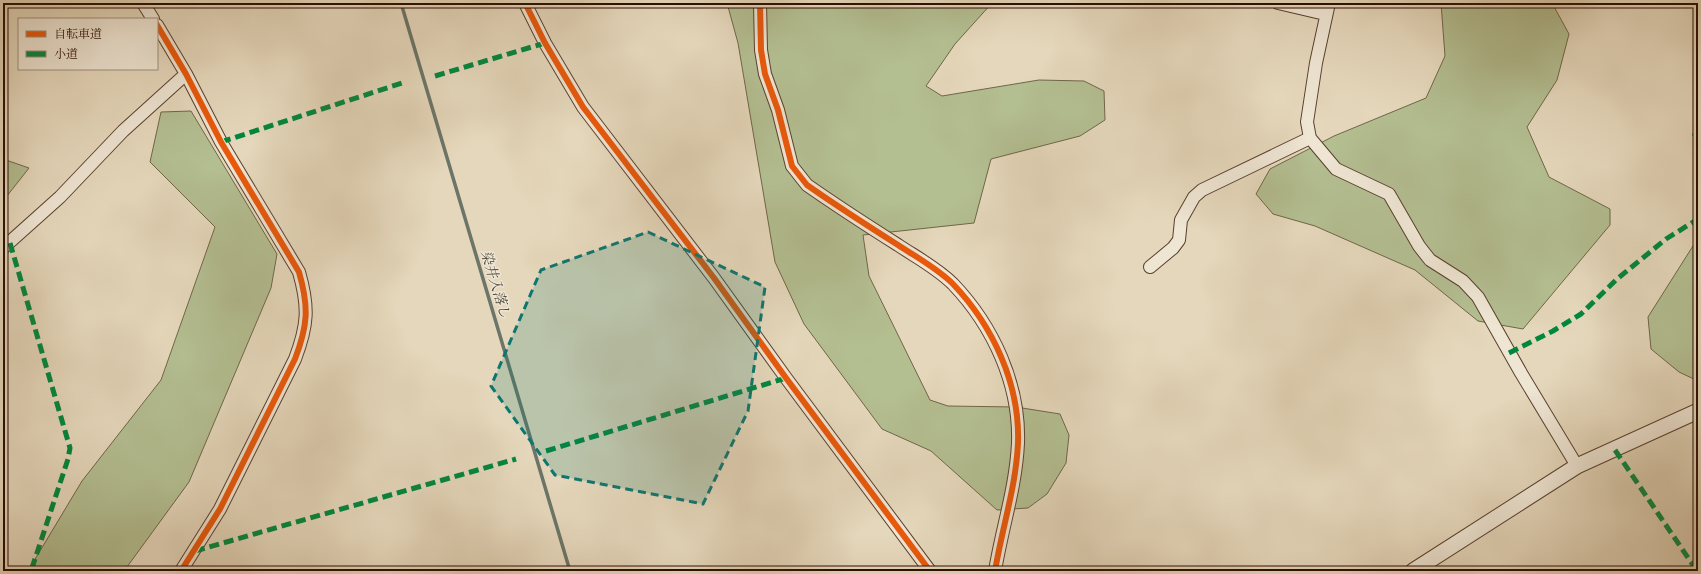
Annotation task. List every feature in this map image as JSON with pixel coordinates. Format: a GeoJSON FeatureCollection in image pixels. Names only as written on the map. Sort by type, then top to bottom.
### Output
{"type":"FeatureCollection","features":[{"type":"Feature","properties":{"kind":"street"},"geometry":{"type":"LineString","coordinates":[[144,3],[152,18]]}},
{"type":"Feature","properties":{"kind":"street"},"geometry":{"type":"LineString","coordinates":[[525,3],[545,43],[583,107],[714,278],[786,378],[930,571]]}},
{"type":"Feature","properties":{"kind":"street"},"geometry":{"type":"LineString","coordinates":[[760,3],[761,50],[765,74],[778,110],[792,166],[807,185],[929,265],[952,283],[976,312],[1001,354],[1012,385],[1017,417],[1018,442],[1013,488],[995,571]]}},
{"type":"Feature","properties":{"kind":"street"},"geometry":{"type":"LineString","coordinates":[[1278,3],[1327,9],[1307,122],[1310,138],[1336,169],[1389,194],[1419,246],[1430,260],[1462,281],[1478,297],[1521,373],[1578,466]]}},
{"type":"Feature","properties":{"kind":"street"},"geometry":{"type":"LineString","coordinates":[[158,27],[186,74],[221,142],[299,272],[306,294],[306,316],[302,338],[295,358],[220,509],[181,571]]}},
{"type":"Feature","properties":{"kind":"street"},"geometry":{"type":"LineString","coordinates":[[3,248],[60,197],[123,130],[186,74]]}},
{"type":"Feature","properties":{"kind":"street"},"geometry":{"type":"LineString","coordinates":[[1150,267],[1173,248],[1179,240],[1181,220],[1194,197],[1202,190],[1310,138]]}},
{"type":"Feature","properties":{"kind":"street"},"geometry":{"type":"LineString","coordinates":[[1413,571],[1578,466],[1698,411]]}},
{"type":"Feature","properties":{"kind":"highlighted area"},"geometry":{"type":"Polygon","coordinates":[[[648,232],[765,287],[748,411],[703,504],[555,475],[491,386],[541,270],[648,232]]]}},
{"type":"Feature","properties":{"kind":"green space"},"geometry":{"type":"Polygon","coordinates":[[[727,3],[992,3],[955,44],[926,86],[942,96],[1039,80],[1084,81],[1104,91],[1105,120],[1080,136],[991,159],[974,223],[863,235],[869,276],[930,400],[948,406],[1016,407],[1060,414],[1069,435],[1066,463],[1047,494],[1028,508],[997,510],[931,451],[882,429],[804,324],[775,262],[738,43],[727,3]]]}},
{"type":"Feature","properties":{"kind":"green space"},"geometry":{"type":"Polygon","coordinates":[[[1441,3],[1552,3],[1569,34],[1557,80],[1527,127],[1549,177],[1610,209],[1610,225],[1523,329],[1478,321],[1415,270],[1315,226],[1273,214],[1256,194],[1270,169],[1334,136],[1426,98],[1445,56],[1441,3]]]}},
{"type":"Feature","properties":{"kind":"green space"},"geometry":{"type":"Polygon","coordinates":[[[191,111],[277,254],[271,288],[189,482],[124,571],[28,571],[82,481],[161,380],[215,227],[150,162],[161,112],[191,111]]]}},
{"type":"Feature","properties":{"kind":"green space"},"geometry":{"type":"Polygon","coordinates":[[[3,159],[29,168],[3,201],[3,159]]]}},
{"type":"Feature","properties":{"kind":"green space"},"geometry":{"type":"Polygon","coordinates":[[[1698,238],[1698,381],[1679,372],[1651,349],[1648,317],[1698,238]]]}},
{"type":"Feature","properties":{"kind":"waterway","name":"染井入落し"},"geometry":{"type":"LineString","coordinates":[[401,3],[570,571]]}},
{"type":"Feature","properties":{"kind":"marked path"},"geometry":{"type":"LineString","coordinates":[[435,76],[545,43]]}},
{"type":"Feature","properties":{"kind":"marked path"},"geometry":{"type":"LineString","coordinates":[[221,142],[402,83]]}},
{"type":"Feature","properties":{"kind":"marked path"},"geometry":{"type":"LineString","coordinates":[[1698,127],[1694,137],[1698,141]]}},
{"type":"Feature","properties":{"kind":"marked path"},"geometry":{"type":"LineString","coordinates":[[1509,353],[1553,331],[1581,314],[1617,279],[1666,239],[1698,219]]}},
{"type":"Feature","properties":{"kind":"marked path"},"geometry":{"type":"LineString","coordinates":[[10,243],[70,448],[68,459],[31,571]]}},
{"type":"Feature","properties":{"kind":"marked path"},"geometry":{"type":"LineString","coordinates":[[546,451],[786,378]]}},
{"type":"Feature","properties":{"kind":"marked path"},"geometry":{"type":"LineString","coordinates":[[1615,450],[1697,571]]}},
{"type":"Feature","properties":{"kind":"marked path"},"geometry":{"type":"LineString","coordinates":[[195,551],[516,459]]}},
{"type":"Feature","properties":{"kind":"cycle path"},"geometry":{"type":"LineString","coordinates":[[525,3],[545,43],[583,107],[714,278],[786,378],[930,571]]}},
{"type":"Feature","properties":{"kind":"cycle path"},"geometry":{"type":"LineString","coordinates":[[760,3],[761,50],[765,74],[778,110],[792,166],[807,185],[947,278],[967,300],[980,318],[992,337],[1001,357],[1009,378],[1014,399],[1018,443],[1015,476],[995,571]]}},
{"type":"Feature","properties":{"kind":"cycle path"},"geometry":{"type":"LineString","coordinates":[[158,27],[186,74],[221,142],[299,272],[306,306],[303,336],[295,359],[220,509],[181,571]]}}]}
